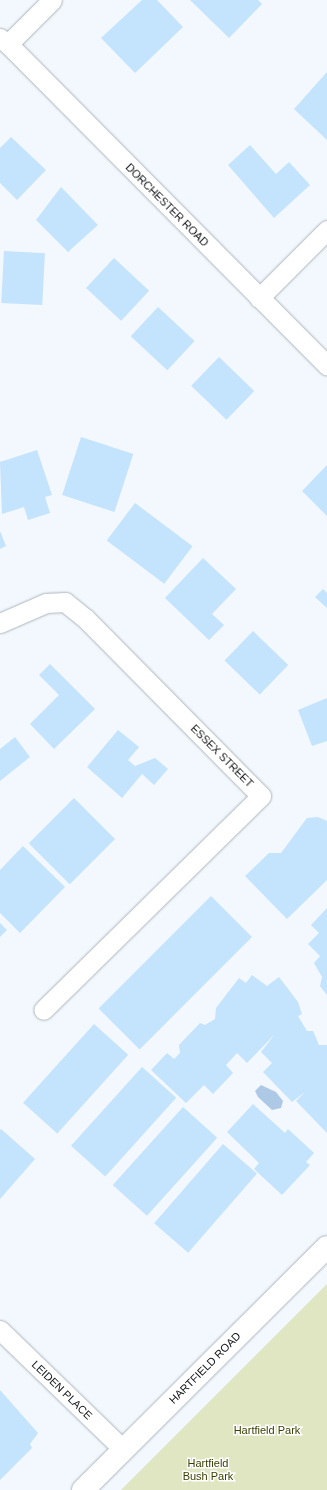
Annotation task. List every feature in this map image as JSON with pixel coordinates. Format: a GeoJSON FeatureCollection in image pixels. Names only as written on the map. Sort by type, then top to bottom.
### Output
{"type":"FeatureCollection","features":[{"type":"Feature","properties":{"kind":"street"},"geometry":{"type":"LineString","coordinates":[[4,41],[52,0]]}},
{"type":"Feature","properties":{"kind":"street","name":"DORCHESTER ROAD"},"geometry":{"type":"LineString","coordinates":[[4,41],[327,365]]}},
{"type":"Feature","properties":{"kind":"street"},"geometry":{"type":"LineString","coordinates":[[259,298],[327,230]]}},
{"type":"Feature","properties":{"kind":"street","name":"ESSEX STREET"},"geometry":{"type":"LineString","coordinates":[[0,623],[46,603],[65,602],[86,618],[261,796],[43,1010]]}},
{"type":"Feature","properties":{"kind":"street","name":"HARTFIELD ROAD"},"geometry":{"type":"LineString","coordinates":[[83,1490],[327,1247]]}},
{"type":"Feature","properties":{"kind":"street","name":"LEIDEN PLACE"},"geometry":{"type":"LineString","coordinates":[[0,1330],[123,1449]]}},
{"type":"Feature","properties":{"kind":"green space","name":"Hartfield Park"},"geometry":{"type":"Polygon","coordinates":[[[327,1284],[327,1490],[121,1490],[327,1284]]]}},
{"type":"Feature","properties":{"kind":"water"},"geometry":{"type":"Polygon","coordinates":[[[261,1085],[276,1092],[283,1101],[281,1108],[272,1110],[258,1097],[255,1091],[261,1085]]]}},
{"type":"Feature","properties":{"kind":"building"},"geometry":{"type":"Polygon","coordinates":[[[142,0],[157,0],[183,27],[135,73],[101,38],[142,0]]]}},
{"type":"Feature","properties":{"kind":"building"},"geometry":{"type":"Polygon","coordinates":[[[190,0],[258,0],[262,4],[229,38],[190,0]]]}},
{"type":"Feature","properties":{"kind":"building"},"geometry":{"type":"Polygon","coordinates":[[[327,72],[327,140],[294,109],[327,72]]]}},
{"type":"Feature","properties":{"kind":"building"},"geometry":{"type":"Polygon","coordinates":[[[11,137],[46,170],[17,200],[0,183],[0,148],[11,137]]]}},
{"type":"Feature","properties":{"kind":"building"},"geometry":{"type":"Polygon","coordinates":[[[250,145],[276,174],[289,162],[310,185],[274,218],[228,165],[250,145]]]}},
{"type":"Feature","properties":{"kind":"building"},"geometry":{"type":"Polygon","coordinates":[[[61,187],[98,225],[68,252],[36,220],[61,187]]]}},
{"type":"Feature","properties":{"kind":"building"},"geometry":{"type":"Polygon","coordinates":[[[4,251],[45,253],[42,305],[1,303],[4,251]]]}},
{"type":"Feature","properties":{"kind":"building"},"geometry":{"type":"Polygon","coordinates":[[[114,258],[149,291],[121,321],[86,288],[114,258]]]}},
{"type":"Feature","properties":{"kind":"building"},"geometry":{"type":"Polygon","coordinates":[[[158,307],[195,341],[167,370],[131,336],[158,307]]]}},
{"type":"Feature","properties":{"kind":"building"},"geometry":{"type":"Polygon","coordinates":[[[219,357],[254,391],[226,420],[191,386],[219,357]]]}},
{"type":"Feature","properties":{"kind":"building"},"geometry":{"type":"Polygon","coordinates":[[[81,437],[133,454],[114,512],[62,495],[81,437]]]}},
{"type":"Feature","properties":{"kind":"building"},"geometry":{"type":"Polygon","coordinates":[[[37,450],[52,495],[45,497],[50,513],[28,520],[24,507],[2,514],[0,462],[37,450]]]}},
{"type":"Feature","properties":{"kind":"building"},"geometry":{"type":"Polygon","coordinates":[[[327,465],[327,516],[302,491],[327,465]]]}},
{"type":"Feature","properties":{"kind":"building"},"geometry":{"type":"Polygon","coordinates":[[[135,503],[193,546],[164,584],[107,541],[135,503]]]}},
{"type":"Feature","properties":{"kind":"building"},"geometry":{"type":"Polygon","coordinates":[[[0,531],[6,546],[0,549],[0,531]]]}},
{"type":"Feature","properties":{"kind":"building"},"geometry":{"type":"Polygon","coordinates":[[[203,558],[236,589],[212,614],[224,625],[209,640],[165,598],[203,558]]]}},
{"type":"Feature","properties":{"kind":"building"},"geometry":{"type":"Polygon","coordinates":[[[323,589],[327,593],[327,608],[315,597],[323,589]]]}},
{"type":"Feature","properties":{"kind":"building"},"geometry":{"type":"Polygon","coordinates":[[[253,631],[288,665],[260,695],[225,660],[253,631]]]}},
{"type":"Feature","properties":{"kind":"building"},"geometry":{"type":"Polygon","coordinates":[[[50,664],[95,709],[54,749],[30,724],[59,695],[39,675],[50,664]]]}},
{"type":"Feature","properties":{"kind":"building"},"geometry":{"type":"Polygon","coordinates":[[[327,698],[327,741],[312,746],[298,710],[327,698]]]}},
{"type":"Feature","properties":{"kind":"building"},"geometry":{"type":"Polygon","coordinates":[[[118,730],[139,747],[128,760],[135,766],[155,758],[168,769],[154,785],[142,774],[122,798],[87,767],[118,730]]]}},
{"type":"Feature","properties":{"kind":"building"},"geometry":{"type":"Polygon","coordinates":[[[15,737],[30,757],[0,781],[0,749],[15,737]]]}},
{"type":"Feature","properties":{"kind":"building"},"geometry":{"type":"Polygon","coordinates":[[[74,798],[115,839],[70,884],[29,843],[74,798]]]}},
{"type":"Feature","properties":{"kind":"building"},"geometry":{"type":"Polygon","coordinates":[[[318,817],[327,821],[327,880],[287,919],[245,876],[269,853],[281,853],[307,818],[318,817]]]}},
{"type":"Feature","properties":{"kind":"building"},"geometry":{"type":"Polygon","coordinates":[[[23,846],[65,887],[20,933],[0,913],[0,870],[23,846]]]}},
{"type":"Feature","properties":{"kind":"building"},"geometry":{"type":"Polygon","coordinates":[[[211,896],[252,937],[140,1049],[99,1008],[211,896]]]}},
{"type":"Feature","properties":{"kind":"building"},"geometry":{"type":"Polygon","coordinates":[[[327,908],[327,995],[320,986],[322,977],[314,963],[320,956],[308,944],[319,933],[311,925],[327,908]]]}},
{"type":"Feature","properties":{"kind":"building"},"geometry":{"type":"Polygon","coordinates":[[[0,923],[7,930],[0,937],[0,923]]]}},
{"type":"Feature","properties":{"kind":"building"},"geometry":{"type":"Polygon","coordinates":[[[252,975],[267,986],[279,977],[298,1002],[302,1014],[298,1016],[307,1031],[313,1031],[319,1045],[327,1045],[327,1133],[296,1101],[305,1092],[292,1102],[263,1072],[272,1063],[261,1052],[275,1034],[247,1063],[237,1053],[226,1065],[233,1073],[213,1094],[204,1085],[186,1103],[151,1070],[167,1053],[174,1059],[180,1053],[179,1045],[200,1023],[205,1025],[215,1019],[216,1008],[239,978],[246,983],[252,975]]]}},
{"type":"Feature","properties":{"kind":"building"},"geometry":{"type":"Polygon","coordinates":[[[94,1024],[128,1055],[57,1134],[23,1103],[94,1024]]]}},
{"type":"Feature","properties":{"kind":"building"},"geometry":{"type":"Polygon","coordinates":[[[142,1067],[176,1098],[105,1177],[71,1146],[142,1067]]]}},
{"type":"Feature","properties":{"kind":"building"},"geometry":{"type":"Polygon","coordinates":[[[253,1104],[285,1133],[288,1129],[314,1153],[306,1162],[310,1165],[282,1195],[254,1169],[259,1163],[227,1132],[253,1104]]]}},
{"type":"Feature","properties":{"kind":"building"},"geometry":{"type":"Polygon","coordinates":[[[183,1107],[217,1138],[147,1216],[113,1185],[183,1107]]]}},
{"type":"Feature","properties":{"kind":"building"},"geometry":{"type":"Polygon","coordinates":[[[1,1129],[35,1159],[0,1199],[0,1130],[1,1129]]]}},
{"type":"Feature","properties":{"kind":"building"},"geometry":{"type":"Polygon","coordinates":[[[223,1144],[257,1174],[188,1253],[154,1223],[223,1144]]]}},
{"type":"Feature","properties":{"kind":"building"},"geometry":{"type":"Polygon","coordinates":[[[0,1390],[38,1433],[30,1444],[32,1448],[0,1480],[0,1390]]]}},
{"type":"Feature","properties":{"kind":"park label","name":"Hartfield Bush Park"},"geometry":{"type":"Point","coordinates":[208,1470]}}]}
